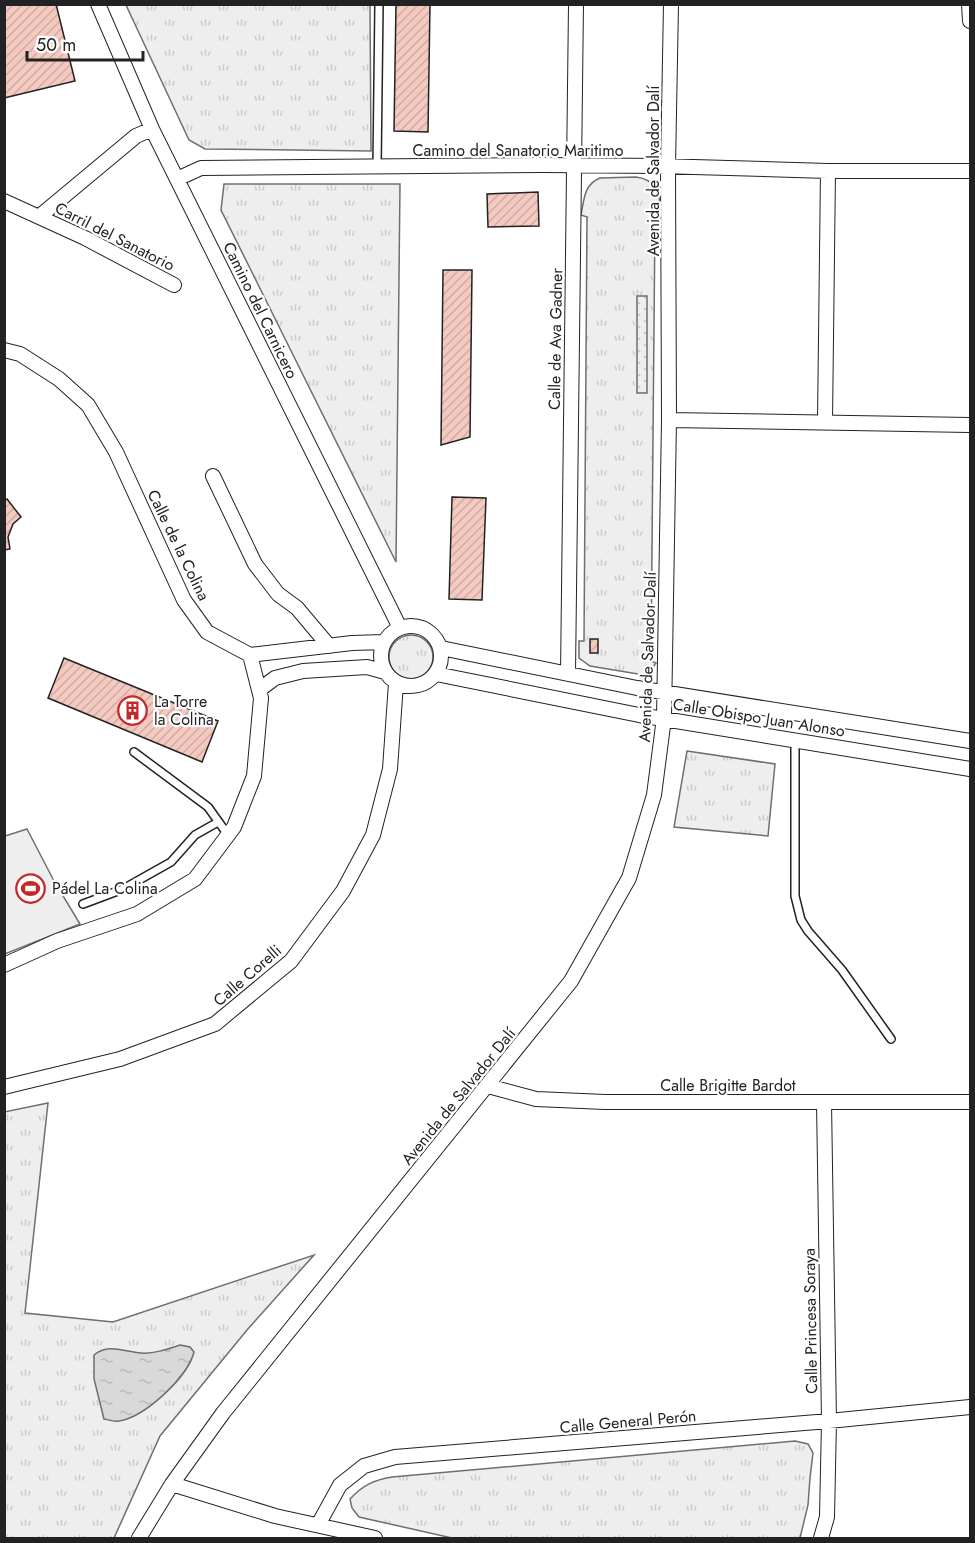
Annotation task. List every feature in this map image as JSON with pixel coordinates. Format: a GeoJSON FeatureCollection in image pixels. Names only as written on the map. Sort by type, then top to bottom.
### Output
{"type":"FeatureCollection","features":[{"type":"Feature","properties":{"kind":"street","name":"Camino del Carnicero"},"geometry":{"type":"LineString","coordinates":[[98,4],[152,129],[400,628]]}},
{"type":"Feature","properties":{"kind":"street","name":"Calle de Ava Gadner"},"geometry":{"type":"LineString","coordinates":[[568,674],[576,4]]}},
{"type":"Feature","properties":{"kind":"street","name":"Avenida de Salvador Dalí"},"geometry":{"type":"LineString","coordinates":[[139,1539],[172,1484],[223,1413],[571,981],[629,878],[654,795],[664,718],[669,420],[668,167],[671,4]]}},
{"type":"Feature","properties":{"kind":"street"},"geometry":{"type":"LineString","coordinates":[[969,4],[970,21]]}},
{"type":"Feature","properties":{"kind":"street","name":"Carril del Sanatorio"},"geometry":{"type":"LineString","coordinates":[[40,216],[136,136],[152,129]]}},
{"type":"Feature","properties":{"kind":"street","name":"Camino del Sanatorio Maritimo"},"geometry":{"type":"LineString","coordinates":[[177,179],[201,168],[574,166],[970,171]]}},
{"type":"Feature","properties":{"kind":"street"},"geometry":{"type":"LineString","coordinates":[[825,421],[828,171]]}},
{"type":"Feature","properties":{"kind":"street","name":"Carril del Sanatorio"},"geometry":{"type":"LineString","coordinates":[[4,201],[40,216],[174,285]]}},
{"type":"Feature","properties":{"kind":"street","name":"Calle de la Colina"},"geometry":{"type":"LineString","coordinates":[[4,350],[20,354],[40,366],[59,379],[88,405],[116,452],[184,600],[207,632],[250,655]]}},
{"type":"Feature","properties":{"kind":"street"},"geometry":{"type":"LineString","coordinates":[[669,420],[970,425]]}},
{"type":"Feature","properties":{"kind":"street"},"geometry":{"type":"LineString","coordinates":[[213,476],[255,564],[278,594],[305,617],[329,646]]}},
{"type":"Feature","properties":{"kind":"street"},"geometry":{"type":"LineString","coordinates":[[420,627],[429,631],[441,648],[440,666],[436,674],[422,685],[414,687],[396,683],[385,672],[381,662],[384,642],[388,636],[400,628],[420,627]]}},
{"type":"Feature","properties":{"kind":"street"},"geometry":{"type":"LineString","coordinates":[[4,965],[57,941],[137,914],[195,879],[234,827],[254,776],[261,698],[250,655],[384,642]]}},
{"type":"Feature","properties":{"kind":"street","name":"Calle Obispo Juan Alonso"},"geometry":{"type":"LineString","coordinates":[[441,648],[664,692],[970,741]]}},
{"type":"Feature","properties":{"kind":"street"},"geometry":{"type":"LineString","coordinates":[[260,690],[275,678],[303,671],[367,667],[385,672]]}},
{"type":"Feature","properties":{"kind":"street","name":"Calle Obispo Juan Alonso"},"geometry":{"type":"LineString","coordinates":[[436,674],[664,718],[970,769]]}},
{"type":"Feature","properties":{"kind":"street","name":"Calle Corelli"},"geometry":{"type":"LineString","coordinates":[[4,1088],[120,1059],[215,1024],[291,961],[343,891],[373,835],[390,769],[396,683]]}},
{"type":"Feature","properties":{"kind":"street","name":"Calle Brigitte Bardot"},"geometry":{"type":"LineString","coordinates":[[488,1086],[536,1099],[604,1102],[970,1102]]}},
{"type":"Feature","properties":{"kind":"street","name":"Calle Princesa Soraya"},"geometry":{"type":"LineString","coordinates":[[821,1539],[826,1517],[829,1421],[824,1102]]}},
{"type":"Feature","properties":{"kind":"street","name":"Calle General Perón"},"geometry":{"type":"LineString","coordinates":[[318,1525],[340,1485],[364,1466],[395,1456],[829,1421],[970,1407]]}},
{"type":"Feature","properties":{"kind":"street"},"geometry":{"type":"LineString","coordinates":[[172,1484],[275,1516],[375,1539]]}},
{"type":"Feature","properties":{"kind":"lane"},"geometry":{"type":"LineString","coordinates":[[377,167],[379,4]]}},
{"type":"Feature","properties":{"kind":"lane"},"geometry":{"type":"LineString","coordinates":[[795,740],[795,896],[801,920],[842,970],[891,1039]]}},
{"type":"Feature","properties":{"kind":"lane"},"geometry":{"type":"LineString","coordinates":[[134,752],[208,807],[228,835]]}},
{"type":"Feature","properties":{"kind":"lane"},"geometry":{"type":"LineString","coordinates":[[83,904],[123,889],[171,862],[195,835],[218,822]]}},
{"type":"Feature","properties":{"kind":"green space"},"geometry":{"type":"Polygon","coordinates":[[[126,5],[370,5],[371,151],[205,149],[189,140],[126,5]]]}},
{"type":"Feature","properties":{"kind":"green space"},"geometry":{"type":"Polygon","coordinates":[[[636,177],[654,185],[659,195],[662,215],[655,216],[651,661],[656,663],[644,675],[590,666],[579,658],[579,641],[584,641],[587,217],[581,215],[588,188],[595,181],[600,178],[636,177]]]}},
{"type":"Feature","properties":{"kind":"green space"},"geometry":{"type":"Polygon","coordinates":[[[224,184],[400,184],[396,562],[221,210],[224,184]]]}},
{"type":"Feature","properties":{"kind":"green space"},"geometry":{"type":"Polygon","coordinates":[[[637,296],[647,296],[647,393],[637,393],[637,296]]]}},
{"type":"Feature","properties":{"kind":"green space"},"geometry":{"type":"Polygon","coordinates":[[[411,635],[420,636],[427,641],[432,648],[432,666],[427,673],[420,678],[411,679],[402,678],[395,673],[390,666],[389,657],[390,648],[395,641],[402,636],[411,635]]]}},
{"type":"Feature","properties":{"kind":"green space"},"geometry":{"type":"Polygon","coordinates":[[[687,751],[775,764],[768,836],[674,827],[687,751]]]}},
{"type":"Feature","properties":{"kind":"green space","name":"Pádel La Colina"},"geometry":{"type":"Polygon","coordinates":[[[27,829],[80,924],[5,954],[5,836],[27,829]]]}},
{"type":"Feature","properties":{"kind":"green space"},"geometry":{"type":"Polygon","coordinates":[[[48,1103],[25,1313],[113,1322],[314,1255],[247,1330],[160,1436],[114,1538],[5,1538],[4,1112],[48,1103]]]}},
{"type":"Feature","properties":{"kind":"green space"},"geometry":{"type":"Polygon","coordinates":[[[795,1441],[808,1444],[813,1453],[808,1505],[800,1538],[452,1538],[359,1517],[352,1508],[350,1499],[369,1484],[392,1477],[795,1441]]]}},
{"type":"Feature","properties":{"kind":"water"},"geometry":{"type":"Polygon","coordinates":[[[180,1345],[190,1347],[194,1352],[183,1373],[164,1394],[153,1404],[129,1418],[117,1421],[104,1419],[94,1379],[94,1355],[105,1349],[151,1353],[180,1345]]]}},
{"type":"Feature","properties":{"kind":"building"},"geometry":{"type":"Polygon","coordinates":[[[4,4],[56,4],[75,81],[4,98],[4,4]]]}},
{"type":"Feature","properties":{"kind":"building"},"geometry":{"type":"Polygon","coordinates":[[[396,4],[430,4],[428,132],[394,131],[396,4]]]}},
{"type":"Feature","properties":{"kind":"building"},"geometry":{"type":"Polygon","coordinates":[[[538,192],[539,226],[488,227],[487,194],[538,192]]]}},
{"type":"Feature","properties":{"kind":"building"},"geometry":{"type":"Polygon","coordinates":[[[443,270],[472,270],[470,437],[441,445],[443,270]]]}},
{"type":"Feature","properties":{"kind":"building"},"geometry":{"type":"Polygon","coordinates":[[[452,497],[486,498],[482,600],[449,599],[452,497]]]}},
{"type":"Feature","properties":{"kind":"building"},"geometry":{"type":"Polygon","coordinates":[[[7,499],[21,517],[13,524],[8,537],[10,549],[4,550],[4,501],[7,499]]]}},
{"type":"Feature","properties":{"kind":"building"},"geometry":{"type":"Polygon","coordinates":[[[590,639],[598,639],[598,653],[590,653],[590,639]]]}},
{"type":"Feature","properties":{"kind":"building","name":"La Torre la Colina"},"geometry":{"type":"Polygon","coordinates":[[[64,658],[218,721],[202,762],[48,698],[64,658]]]}},
{"type":"Feature","properties":{"kind":"place","name":"La Torre la Colina"},"geometry":{"type":"Point","coordinates":[133,710]}},
{"type":"Feature","properties":{"kind":"place","name":"Pádel La Colina"},"geometry":{"type":"Point","coordinates":[31,888]}}]}
